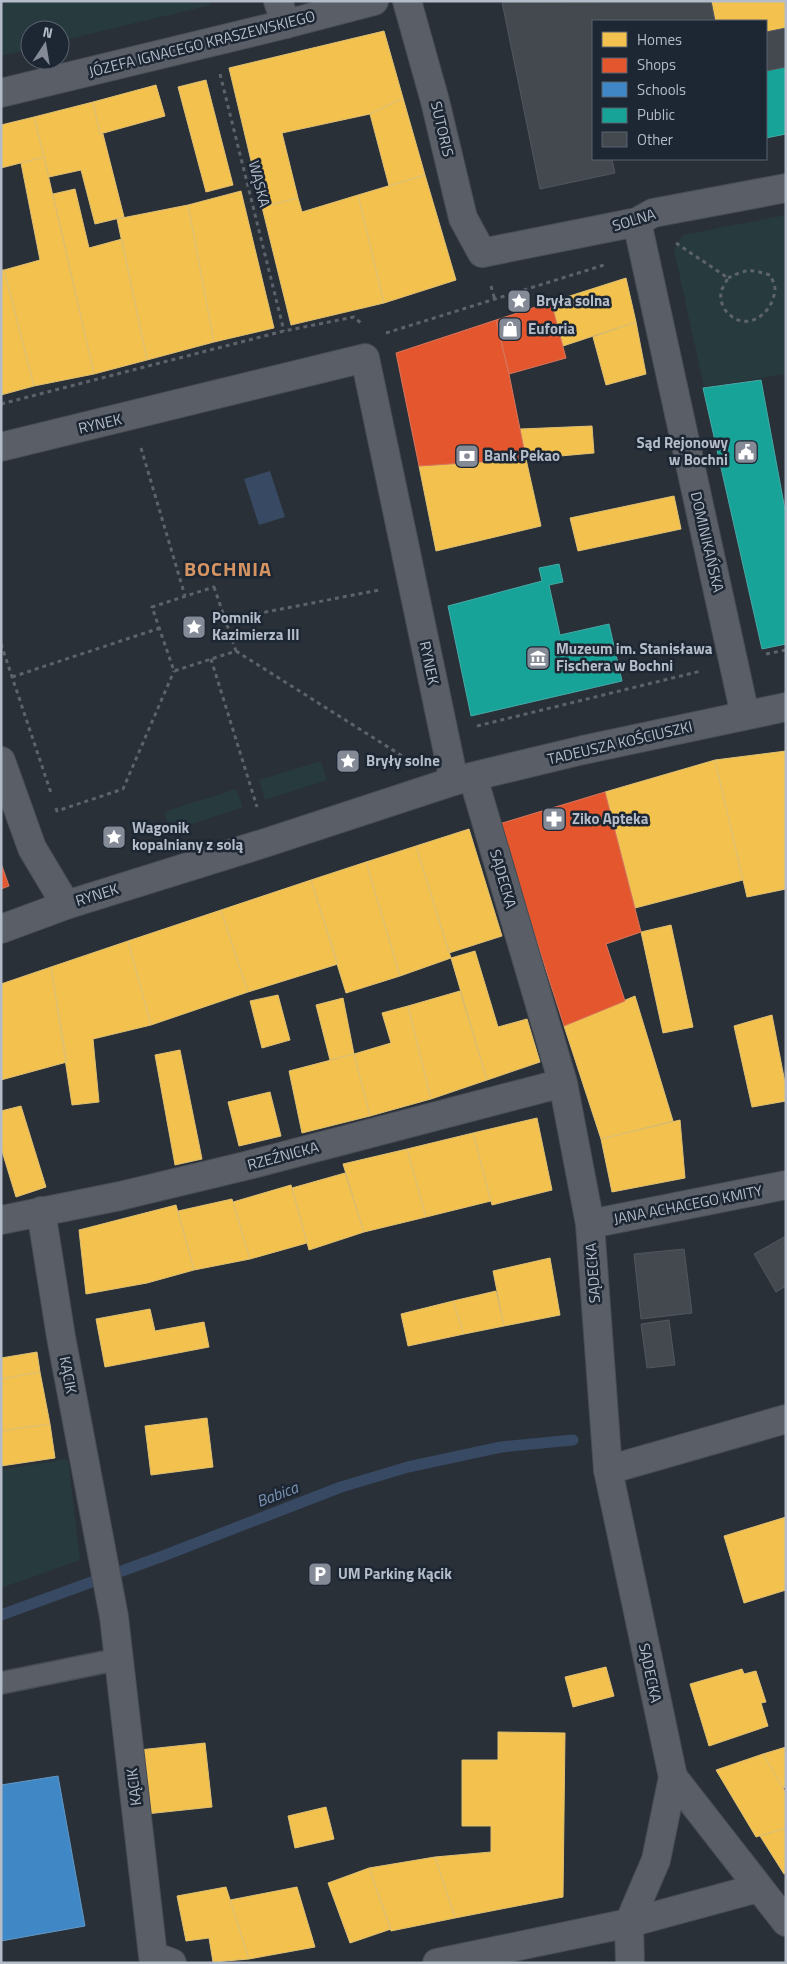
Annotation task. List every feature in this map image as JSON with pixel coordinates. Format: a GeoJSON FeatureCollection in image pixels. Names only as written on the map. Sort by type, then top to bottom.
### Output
{"type":"FeatureCollection","features":[{"type":"Feature","properties":{"kind":"street","name":"JÓZEFA IGNACEGO KRASZEWSKIEGO"},"geometry":{"type":"LineString","coordinates":[[1,93],[212,42],[282,13],[374,1]]}},
{"type":"Feature","properties":{"kind":"street","name":"SUTORIS"},"geometry":{"type":"LineString","coordinates":[[407,1],[435,101],[463,218],[482,254]]}},
{"type":"Feature","properties":{"kind":"street","name":"SOLNA"},"geometry":{"type":"LineString","coordinates":[[482,254],[637,222],[653,213],[786,188]]}},
{"type":"Feature","properties":{"kind":"street","name":"DOMINIKAŃSKA"},"geometry":{"type":"LineString","coordinates":[[637,222],[745,714]]}},
{"type":"Feature","properties":{"kind":"street","name":"RYNEK"},"geometry":{"type":"LineString","coordinates":[[1,447],[365,358],[464,779],[66,904],[32,848],[1,761]]}},
{"type":"Feature","properties":{"kind":"street","name":"TADEUSZA KOŚCIUSZKI"},"geometry":{"type":"LineString","coordinates":[[464,779],[583,750],[745,714],[786,707]]}},
{"type":"Feature","properties":{"kind":"street","name":"SĄDECKA"},"geometry":{"type":"LineString","coordinates":[[464,779],[563,1083],[590,1224],[608,1470],[673,1777],[656,1860],[629,1923]]}},
{"type":"Feature","properties":{"kind":"street"},"geometry":{"type":"LineString","coordinates":[[1,929],[66,904]]}},
{"type":"Feature","properties":{"kind":"street","name":"RZEŹNICKA"},"geometry":{"type":"LineString","coordinates":[[1,1220],[120,1196],[236,1168],[563,1083]]}},
{"type":"Feature","properties":{"kind":"street","name":"JANA ACHACEGO KMITY"},"geometry":{"type":"LineString","coordinates":[[590,1224],[786,1186]]}},
{"type":"Feature","properties":{"kind":"street","name":"KĄCIK"},"geometry":{"type":"LineString","coordinates":[[41,1211],[61,1337],[111,1599],[153,1956],[172,1963]]}},
{"type":"Feature","properties":{"kind":"street"},"geometry":{"type":"LineString","coordinates":[[608,1470],[786,1419]]}},
{"type":"Feature","properties":{"kind":"street","name":"SĄDECKA"},"geometry":{"type":"LineString","coordinates":[[673,1777],[786,1922]]}},
{"type":"Feature","properties":{"kind":"street"},"geometry":{"type":"LineString","coordinates":[[437,1963],[629,1923],[758,1888]]}},
{"type":"Feature","properties":{"kind":"street"},"geometry":{"type":"LineString","coordinates":[[629,1923],[630,1963]]}},
{"type":"Feature","properties":{"kind":"lane"},"geometry":{"type":"LineString","coordinates":[[1,1683],[119,1659]]}},
{"type":"Feature","properties":{"kind":"path","name":"WĄSKA"},"geometry":{"type":"LineString","coordinates":[[212,42],[284,331]]}},
{"type":"Feature","properties":{"kind":"path"},"geometry":{"type":"LineString","coordinates":[[385,333],[643,253],[669,238],[728,278]]}},
{"type":"Feature","properties":{"kind":"path"},"geometry":{"type":"LineString","coordinates":[[744,270],[755,270],[770,275],[776,287],[772,302],[756,320],[743,322],[731,317],[722,306],[722,292],[728,278],[744,270]]}},
{"type":"Feature","properties":{"kind":"path"},"geometry":{"type":"LineString","coordinates":[[1,404],[284,331],[354,317],[368,330]]}},
{"type":"Feature","properties":{"kind":"path"},"geometry":{"type":"LineString","coordinates":[[146,464],[186,596]]}},
{"type":"Feature","properties":{"kind":"path"},"geometry":{"type":"LineString","coordinates":[[54,802],[57,812],[123,789],[174,670],[152,607],[214,587],[236,651],[406,758]]}},
{"type":"Feature","properties":{"kind":"path"},"geometry":{"type":"LineString","coordinates":[[225,620],[373,592]]}},
{"type":"Feature","properties":{"kind":"path"},"geometry":{"type":"LineString","coordinates":[[12,677],[160,628]]}},
{"type":"Feature","properties":{"kind":"path"},"geometry":{"type":"LineString","coordinates":[[1,644],[51,794]]}},
{"type":"Feature","properties":{"kind":"path"},"geometry":{"type":"LineString","coordinates":[[761,655],[786,650]]}},
{"type":"Feature","properties":{"kind":"path"},"geometry":{"type":"LineString","coordinates":[[174,670],[236,651]]}},
{"type":"Feature","properties":{"kind":"path"},"geometry":{"type":"LineString","coordinates":[[211,659],[257,807]]}},
{"type":"Feature","properties":{"kind":"path"},"geometry":{"type":"LineString","coordinates":[[469,728],[702,671]]}},
{"type":"Feature","properties":{"kind":"green space"},"geometry":{"type":"Polygon","coordinates":[[[1,1],[209,1],[211,5],[70,39],[70,20],[20,20],[20,51],[1,56],[1,1]]]}},
{"type":"Feature","properties":{"kind":"green space"},"geometry":{"type":"Polygon","coordinates":[[[786,215],[786,374],[704,387],[674,250],[683,235],[786,215]]]}},
{"type":"Feature","properties":{"kind":"green space"},"geometry":{"type":"Polygon","coordinates":[[[321,761],[327,780],[265,800],[259,780],[321,761]]]}},
{"type":"Feature","properties":{"kind":"green space"},"geometry":{"type":"Polygon","coordinates":[[[236,789],[243,807],[170,831],[164,812],[236,789]]]}},
{"type":"Feature","properties":{"kind":"green space"},"geometry":{"type":"Polygon","coordinates":[[[68,1459],[80,1560],[1,1588],[1,1470],[68,1459]]]}},
{"type":"Feature","properties":{"kind":"water"},"geometry":{"type":"Polygon","coordinates":[[[270,471],[285,517],[259,525],[244,479],[270,471]]]}},
{"type":"Feature","properties":{"kind":"building: Homes"},"geometry":{"type":"Polygon","coordinates":[[[711,1],[786,1],[786,28],[767,32],[767,20],[715,20],[711,1]]]}},
{"type":"Feature","properties":{"kind":"building: Homes"},"geometry":{"type":"Polygon","coordinates":[[[384,31],[403,98],[370,114],[282,133],[298,198],[262,207],[229,68],[384,31]]]}},
{"type":"Feature","properties":{"kind":"building: Homes"},"geometry":{"type":"Polygon","coordinates":[[[206,80],[233,185],[206,192],[178,87],[206,80]]]}},
{"type":"Feature","properties":{"kind":"building: Homes"},"geometry":{"type":"Polygon","coordinates":[[[156,85],[165,116],[100,134],[93,102],[156,85]]]}},
{"type":"Feature","properties":{"kind":"building: Homes"},"geometry":{"type":"Polygon","coordinates":[[[403,98],[425,175],[389,186],[370,114],[403,98]]]}},
{"type":"Feature","properties":{"kind":"building: Homes"},"geometry":{"type":"Polygon","coordinates":[[[93,102],[100,134],[103,134],[124,217],[95,224],[81,170],[49,177],[34,117],[93,102]]]}},
{"type":"Feature","properties":{"kind":"building: Homes"},"geometry":{"type":"Polygon","coordinates":[[[34,117],[44,157],[1,168],[1,125],[34,117]]]}},
{"type":"Feature","properties":{"kind":"building: Homes"},"geometry":{"type":"Polygon","coordinates":[[[44,157],[94,374],[34,386],[4,270],[40,260],[21,163],[44,157]]]}},
{"type":"Feature","properties":{"kind":"building: Homes"},"geometry":{"type":"Polygon","coordinates":[[[425,175],[456,280],[384,303],[358,195],[425,175]]]}},
{"type":"Feature","properties":{"kind":"building: Homes"},"geometry":{"type":"Polygon","coordinates":[[[75,189],[89,248],[122,239],[147,360],[94,374],[53,194],[75,189]]]}},
{"type":"Feature","properties":{"kind":"building: Homes"},"geometry":{"type":"Polygon","coordinates":[[[241,191],[274,328],[214,342],[188,205],[241,191]]]}},
{"type":"Feature","properties":{"kind":"building: Homes"},"geometry":{"type":"Polygon","coordinates":[[[358,195],[384,303],[291,325],[262,207],[298,198],[302,212],[358,195]]]}},
{"type":"Feature","properties":{"kind":"building: Homes"},"geometry":{"type":"Polygon","coordinates":[[[188,205],[214,342],[147,360],[117,219],[188,205]]]}},
{"type":"Feature","properties":{"kind":"building: Homes"},"geometry":{"type":"Polygon","coordinates":[[[1,270],[4,270],[34,386],[1,395],[1,270]]]}},
{"type":"Feature","properties":{"kind":"building: Homes"},"geometry":{"type":"Polygon","coordinates":[[[626,278],[636,322],[563,346],[551,302],[626,278]]]}},
{"type":"Feature","properties":{"kind":"building: Homes"},"geometry":{"type":"Polygon","coordinates":[[[636,322],[646,374],[606,385],[593,337],[636,322]]]}},
{"type":"Feature","properties":{"kind":"building: Homes"},"geometry":{"type":"Polygon","coordinates":[[[592,426],[594,453],[526,459],[520,429],[592,426]]]}},
{"type":"Feature","properties":{"kind":"building: Homes"},"geometry":{"type":"Polygon","coordinates":[[[526,459],[541,526],[436,551],[419,466],[526,459]]]}},
{"type":"Feature","properties":{"kind":"building: Homes"},"geometry":{"type":"Polygon","coordinates":[[[674,496],[681,529],[578,551],[570,518],[674,496]]]}},
{"type":"Feature","properties":{"kind":"building: Homes"},"geometry":{"type":"Polygon","coordinates":[[[786,751],[786,889],[747,897],[715,760],[786,751]]]}},
{"type":"Feature","properties":{"kind":"building: Homes"},"geometry":{"type":"Polygon","coordinates":[[[715,760],[743,880],[635,908],[605,792],[715,760]]]}},
{"type":"Feature","properties":{"kind":"building: Homes"},"geometry":{"type":"Polygon","coordinates":[[[469,829],[502,936],[449,953],[416,846],[469,829]]]}},
{"type":"Feature","properties":{"kind":"building: Homes"},"geometry":{"type":"Polygon","coordinates":[[[416,846],[451,958],[400,976],[366,862],[416,846]]]}},
{"type":"Feature","properties":{"kind":"building: Homes"},"geometry":{"type":"Polygon","coordinates":[[[366,862],[400,976],[346,993],[311,880],[366,862]]]}},
{"type":"Feature","properties":{"kind":"building: Homes"},"geometry":{"type":"Polygon","coordinates":[[[311,880],[338,964],[248,992],[221,910],[311,880]]]}},
{"type":"Feature","properties":{"kind":"building: Homes"},"geometry":{"type":"Polygon","coordinates":[[[221,910],[248,992],[151,1025],[128,941],[221,910]]]}},
{"type":"Feature","properties":{"kind":"building: Homes"},"geometry":{"type":"Polygon","coordinates":[[[671,925],[693,1027],[663,1033],[641,932],[671,925]]]}},
{"type":"Feature","properties":{"kind":"building: Homes"},"geometry":{"type":"Polygon","coordinates":[[[128,941],[151,1025],[93,1039],[99,1102],[72,1105],[51,967],[128,941]]]}},
{"type":"Feature","properties":{"kind":"building: Homes"},"geometry":{"type":"Polygon","coordinates":[[[475,951],[498,1027],[527,1019],[540,1062],[487,1080],[451,958],[475,951]]]}},
{"type":"Feature","properties":{"kind":"building: Homes"},"geometry":{"type":"Polygon","coordinates":[[[51,967],[67,1062],[1,1080],[1,984],[51,967]]]}},
{"type":"Feature","properties":{"kind":"building: Homes"},"geometry":{"type":"Polygon","coordinates":[[[460,991],[487,1080],[431,1099],[408,1006],[460,991]]]}},
{"type":"Feature","properties":{"kind":"building: Homes"},"geometry":{"type":"Polygon","coordinates":[[[278,995],[290,1040],[262,1048],[250,1001],[278,995]]]}},
{"type":"Feature","properties":{"kind":"building: Homes"},"geometry":{"type":"Polygon","coordinates":[[[635,996],[673,1121],[601,1139],[564,1026],[635,996]]]}},
{"type":"Feature","properties":{"kind":"building: Homes"},"geometry":{"type":"Polygon","coordinates":[[[343,998],[354,1054],[330,1060],[316,1005],[343,998]]]}},
{"type":"Feature","properties":{"kind":"building: Homes"},"geometry":{"type":"Polygon","coordinates":[[[408,1006],[431,1099],[370,1116],[354,1054],[391,1043],[382,1013],[408,1006]]]}},
{"type":"Feature","properties":{"kind":"building: Homes"},"geometry":{"type":"Polygon","coordinates":[[[772,1015],[786,1088],[786,1101],[752,1107],[734,1026],[772,1015]]]}},
{"type":"Feature","properties":{"kind":"building: Homes"},"geometry":{"type":"Polygon","coordinates":[[[180,1050],[202,1159],[175,1165],[155,1055],[180,1050]]]}},
{"type":"Feature","properties":{"kind":"building: Homes"},"geometry":{"type":"Polygon","coordinates":[[[354,1054],[370,1116],[302,1133],[289,1071],[354,1054]]]}},
{"type":"Feature","properties":{"kind":"building: Homes"},"geometry":{"type":"Polygon","coordinates":[[[270,1092],[281,1136],[239,1146],[228,1102],[270,1092]]]}},
{"type":"Feature","properties":{"kind":"building: Homes"},"geometry":{"type":"Polygon","coordinates":[[[21,1106],[46,1187],[16,1197],[1,1148],[1,1111],[21,1106]]]}},
{"type":"Feature","properties":{"kind":"building: Homes"},"geometry":{"type":"Polygon","coordinates":[[[537,1118],[552,1190],[492,1205],[473,1133],[537,1118]]]}},
{"type":"Feature","properties":{"kind":"building: Homes"},"geometry":{"type":"Polygon","coordinates":[[[680,1120],[685,1178],[612,1192],[601,1139],[680,1120]]]}},
{"type":"Feature","properties":{"kind":"building: Homes"},"geometry":{"type":"Polygon","coordinates":[[[473,1133],[491,1201],[426,1217],[407,1149],[473,1133]]]}},
{"type":"Feature","properties":{"kind":"building: Homes"},"geometry":{"type":"Polygon","coordinates":[[[407,1149],[426,1217],[364,1232],[343,1164],[407,1149]]]}},
{"type":"Feature","properties":{"kind":"building: Homes"},"geometry":{"type":"Polygon","coordinates":[[[345,1173],[364,1232],[309,1250],[292,1188],[345,1173]]]}},
{"type":"Feature","properties":{"kind":"building: Homes"},"geometry":{"type":"Polygon","coordinates":[[[291,1185],[307,1243],[250,1259],[233,1202],[291,1185]]]}},
{"type":"Feature","properties":{"kind":"building: Homes"},"geometry":{"type":"Polygon","coordinates":[[[232,1199],[250,1259],[194,1270],[178,1211],[232,1199]]]}},
{"type":"Feature","properties":{"kind":"building: Homes"},"geometry":{"type":"Polygon","coordinates":[[[176,1205],[194,1270],[147,1283],[86,1294],[79,1230],[176,1205]]]}},
{"type":"Feature","properties":{"kind":"building: Homes"},"geometry":{"type":"Polygon","coordinates":[[[550,1258],[560,1315],[504,1326],[493,1271],[550,1258]]]}},
{"type":"Feature","properties":{"kind":"building: Homes"},"geometry":{"type":"Polygon","coordinates":[[[496,1291],[504,1326],[464,1334],[453,1301],[496,1291]]]}},
{"type":"Feature","properties":{"kind":"building: Homes"},"geometry":{"type":"Polygon","coordinates":[[[453,1301],[464,1334],[408,1346],[401,1314],[453,1301]]]}},
{"type":"Feature","properties":{"kind":"building: Homes"},"geometry":{"type":"Polygon","coordinates":[[[150,1309],[155,1331],[204,1322],[209,1347],[105,1367],[96,1319],[150,1309]]]}},
{"type":"Feature","properties":{"kind":"building: Homes"},"geometry":{"type":"Polygon","coordinates":[[[37,1352],[40,1372],[1,1379],[1,1358],[37,1352]]]}},
{"type":"Feature","properties":{"kind":"building: Homes"},"geometry":{"type":"Polygon","coordinates":[[[40,1372],[50,1424],[1,1431],[1,1379],[40,1372]]]}},
{"type":"Feature","properties":{"kind":"building: Homes"},"geometry":{"type":"Polygon","coordinates":[[[207,1418],[213,1467],[151,1475],[145,1426],[207,1418]]]}},
{"type":"Feature","properties":{"kind":"building: Homes"},"geometry":{"type":"Polygon","coordinates":[[[50,1424],[55,1458],[1,1466],[1,1431],[50,1424]]]}},
{"type":"Feature","properties":{"kind":"building: Homes"},"geometry":{"type":"Polygon","coordinates":[[[786,1517],[786,1590],[744,1603],[724,1536],[786,1517]]]}},
{"type":"Feature","properties":{"kind":"building: Homes"},"geometry":{"type":"Polygon","coordinates":[[[606,1667],[614,1696],[573,1707],[565,1677],[606,1667]]]}},
{"type":"Feature","properties":{"kind":"building: Homes"},"geometry":{"type":"Polygon","coordinates":[[[742,1669],[744,1674],[756,1671],[766,1702],[761,1703],[768,1726],[709,1746],[690,1684],[742,1669]]]}},
{"type":"Feature","properties":{"kind":"building: Homes"},"geometry":{"type":"Polygon","coordinates":[[[498,1732],[565,1733],[563,1897],[455,1918],[435,1857],[491,1852],[491,1826],[462,1826],[462,1760],[498,1760],[498,1732]]]}},
{"type":"Feature","properties":{"kind":"building: Homes"},"geometry":{"type":"Polygon","coordinates":[[[205,1743],[212,1807],[146,1814],[139,1750],[205,1743]]]}},
{"type":"Feature","properties":{"kind":"building: Homes"},"geometry":{"type":"Polygon","coordinates":[[[786,1747],[786,1787],[783,1788],[763,1754],[786,1747]]]}},
{"type":"Feature","properties":{"kind":"building: Homes"},"geometry":{"type":"Polygon","coordinates":[[[763,1754],[786,1793],[786,1828],[756,1837],[716,1770],[763,1754]]]}},
{"type":"Feature","properties":{"kind":"building: Homes"},"geometry":{"type":"Polygon","coordinates":[[[326,1807],[334,1839],[295,1848],[288,1816],[326,1807]]]}},
{"type":"Feature","properties":{"kind":"building: Homes"},"geometry":{"type":"Polygon","coordinates":[[[786,1828],[786,1873],[784,1874],[760,1836],[786,1828]]]}},
{"type":"Feature","properties":{"kind":"building: Homes"},"geometry":{"type":"Polygon","coordinates":[[[435,1857],[455,1918],[391,1931],[369,1868],[435,1857]]]}},
{"type":"Feature","properties":{"kind":"building: Homes"},"geometry":{"type":"Polygon","coordinates":[[[369,1868],[391,1929],[350,1943],[328,1883],[369,1868]]]}},
{"type":"Feature","properties":{"kind":"building: Homes"},"geometry":{"type":"Polygon","coordinates":[[[226,1887],[249,1959],[213,1962],[209,1938],[186,1941],[177,1896],[226,1887]]]}},
{"type":"Feature","properties":{"kind":"building: Homes"},"geometry":{"type":"Polygon","coordinates":[[[297,1887],[315,1947],[249,1959],[230,1900],[297,1887]]]}},
{"type":"Feature","properties":{"kind":"building: Shops"},"geometry":{"type":"Polygon","coordinates":[[[551,302],[566,358],[509,374],[496,320],[551,302]]]}},
{"type":"Feature","properties":{"kind":"building: Shops"},"geometry":{"type":"Polygon","coordinates":[[[496,320],[526,459],[419,466],[396,353],[496,320]]]}},
{"type":"Feature","properties":{"kind":"building: Shops"},"geometry":{"type":"Polygon","coordinates":[[[605,792],[641,932],[606,944],[625,1001],[564,1026],[499,824],[605,792]]]}},
{"type":"Feature","properties":{"kind":"building: Shops"},"geometry":{"type":"Polygon","coordinates":[[[1,863],[9,886],[1,889],[1,863]]]}},
{"type":"Feature","properties":{"kind":"building: Schools"},"geometry":{"type":"Polygon","coordinates":[[[58,1776],[85,1926],[1,1941],[1,1785],[58,1776]]]}},
{"type":"Feature","properties":{"kind":"building: Public"},"geometry":{"type":"Polygon","coordinates":[[[786,67],[786,134],[767,138],[767,71],[786,67]]]}},
{"type":"Feature","properties":{"kind":"building: Public","name":"Sąd Rejonowy w Bochni"},"geometry":{"type":"Polygon","coordinates":[[[761,380],[786,515],[786,644],[762,649],[703,388],[761,380]]]}},
{"type":"Feature","properties":{"kind":"building: Public","name":"Muzeum im. Stanisława Fischera w Bochni"},"geometry":{"type":"Polygon","coordinates":[[[559,564],[563,582],[549,585],[560,635],[609,624],[622,681],[471,716],[448,606],[542,581],[539,568],[559,564]]]}},
{"type":"Feature","properties":{"kind":"building: Other"},"geometry":{"type":"Polygon","coordinates":[[[711,1],[715,20],[592,20],[592,160],[612,160],[615,173],[540,189],[502,2],[711,1]]]}},
{"type":"Feature","properties":{"kind":"building: Other"},"geometry":{"type":"Polygon","coordinates":[[[786,28],[786,67],[767,71],[767,32],[786,28]]]}},
{"type":"Feature","properties":{"kind":"building: Other"},"geometry":{"type":"Polygon","coordinates":[[[786,1236],[786,1286],[776,1292],[754,1254],[786,1236]]]}},
{"type":"Feature","properties":{"kind":"building: Other"},"geometry":{"type":"Polygon","coordinates":[[[684,1249],[692,1313],[641,1319],[634,1254],[684,1249]]]}},
{"type":"Feature","properties":{"kind":"building: Other"},"geometry":{"type":"Polygon","coordinates":[[[669,1320],[675,1365],[647,1368],[641,1324],[669,1320]]]}},
{"type":"Feature","properties":{"kind":"waterway","name":"Babica"},"geometry":{"type":"LineString","coordinates":[[1,1615],[163,1556],[341,1487],[408,1467],[501,1447],[573,1440]]}},
{"type":"Feature","properties":{"kind":"place","name":"Bryła solna"},"geometry":{"type":"Point","coordinates":[519,301]}},
{"type":"Feature","properties":{"kind":"place","name":"Euforia"},"geometry":{"type":"Point","coordinates":[510,329]}},
{"type":"Feature","properties":{"kind":"place","name":"Sąd Rejonowy w Bochni"},"geometry":{"type":"Point","coordinates":[746,452]}},
{"type":"Feature","properties":{"kind":"place","name":"Bank Pekao"},"geometry":{"type":"Point","coordinates":[467,456]}},
{"type":"Feature","properties":{"kind":"place","name":"Pomnik Kazimierza III"},"geometry":{"type":"Point","coordinates":[194,627]}},
{"type":"Feature","properties":{"kind":"place","name":"Muzeum im. Stanisława Fischera w Bochni"},"geometry":{"type":"Point","coordinates":[538,658]}},
{"type":"Feature","properties":{"kind":"place","name":"Bryły solne"},"geometry":{"type":"Point","coordinates":[348,761]}},
{"type":"Feature","properties":{"kind":"place","name":"Ziko Apteka"},"geometry":{"type":"Point","coordinates":[554,819]}},
{"type":"Feature","properties":{"kind":"place","name":"Wagonik kopalniany z solą"},"geometry":{"type":"Point","coordinates":[114,837]}},
{"type":"Feature","properties":{"kind":"place","name":"UM Parking Kącik"},"geometry":{"type":"Point","coordinates":[320,1574]}},
{"type":"Feature","properties":{"kind":"district","name":"BOCHNIA"},"geometry":{"type":"Point","coordinates":[228,569]}}]}
